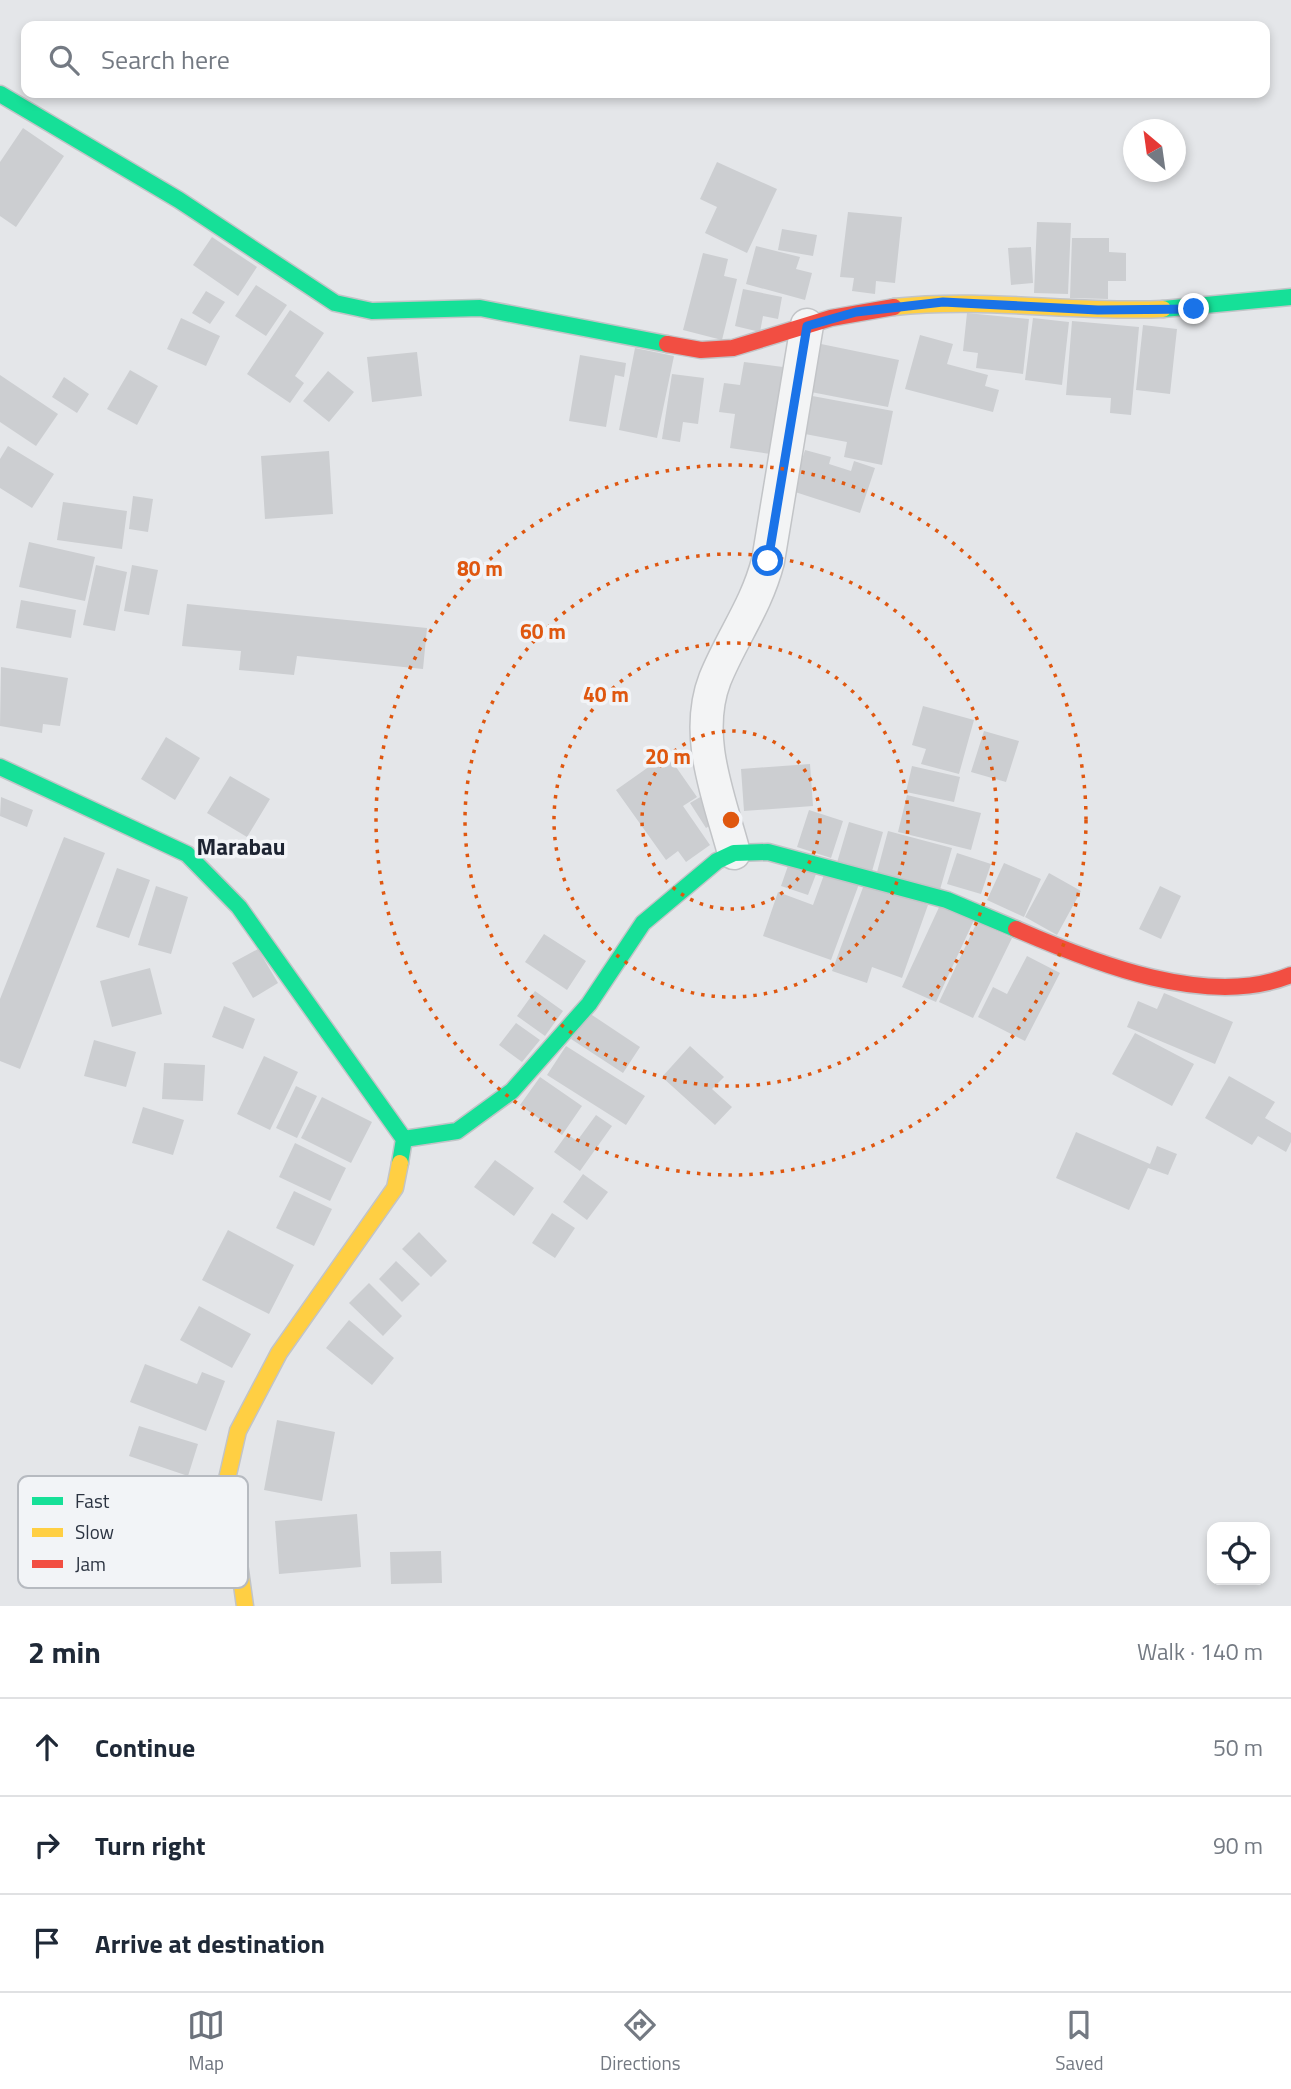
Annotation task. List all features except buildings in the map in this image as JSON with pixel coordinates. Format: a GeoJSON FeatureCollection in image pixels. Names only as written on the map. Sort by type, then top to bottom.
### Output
{"type":"FeatureCollection","features":[{"type":"Feature","properties":{"kind":"street"},"geometry":{"type":"LineString","coordinates":[[0,94],[179,200],[335,303],[360,312],[447,306],[480,308],[712,351],[733,351],[757,346],[807,326],[856,312],[943,302],[1098,310],[1194,309],[1291,297]]}},
{"type":"Feature","properties":{"kind":"street"},"geometry":{"type":"LineString","coordinates":[[734,853],[709,759],[705,728],[708,702],[716,678],[760,593],[807,326]]}},
{"type":"Feature","properties":{"kind":"street"},"geometry":{"type":"LineString","coordinates":[[0,767],[187,854],[239,907],[404,1139],[395,1188],[279,1353],[239,1431],[228,1476]]}},
{"type":"Feature","properties":{"kind":"street"},"geometry":{"type":"LineString","coordinates":[[404,1139],[457,1131],[512,1091],[589,1004],[643,923],[699,874],[734,853],[768,852],[947,901],[1054,946],[1176,984],[1237,989],[1268,985],[1291,975]]}},
{"type":"Feature","properties":{"kind":"street"},"geometry":{"type":"LineString","coordinates":[[242,1588],[245,1606]]}},
{"type":"Feature","properties":{"kind":"traffic: fast"},"geometry":{"type":"LineString","coordinates":[[0,94],[179,200],[335,303],[372,311],[480,308],[667,344]]}},
{"type":"Feature","properties":{"kind":"traffic: fast"},"geometry":{"type":"LineString","coordinates":[[1163,309],[1291,297]]}},
{"type":"Feature","properties":{"kind":"traffic: fast"},"geometry":{"type":"LineString","coordinates":[[0,767],[187,854],[239,907],[404,1139],[400,1163]]}},
{"type":"Feature","properties":{"kind":"traffic: fast"},"geometry":{"type":"LineString","coordinates":[[404,1139],[457,1131],[512,1091],[589,1004],[643,923],[717,861],[734,853],[768,852],[947,900],[1016,929]]}},
{"type":"Feature","properties":{"kind":"traffic: slow"},"geometry":{"type":"LineString","coordinates":[[894,307],[995,304],[1163,309]]}},
{"type":"Feature","properties":{"kind":"traffic: slow"},"geometry":{"type":"LineString","coordinates":[[228,1476],[238,1431],[279,1353],[395,1188],[400,1163]]}},
{"type":"Feature","properties":{"kind":"traffic: slow"},"geometry":{"type":"LineString","coordinates":[[242,1588],[245,1606]]}},
{"type":"Feature","properties":{"kind":"traffic: jam"},"geometry":{"type":"LineString","coordinates":[[667,344],[701,350],[733,348],[831,318],[894,307]]}},
{"type":"Feature","properties":{"kind":"traffic: jam"},"geometry":{"type":"LineString","coordinates":[[1016,929],[1080,955],[1152,978],[1224,987],[1259,984],[1291,975]]}},
{"type":"Feature","properties":{"kind":"district","name":"Marabau"},"geometry":{"type":"Point","coordinates":[241,847]}},
{"type":"Feature","properties":{"kind":"route"},"geometry":{"type":"LineString","coordinates":[[768,561],[807,326],[856,312],[943,302],[1098,310],[1194,309]]}}]}
